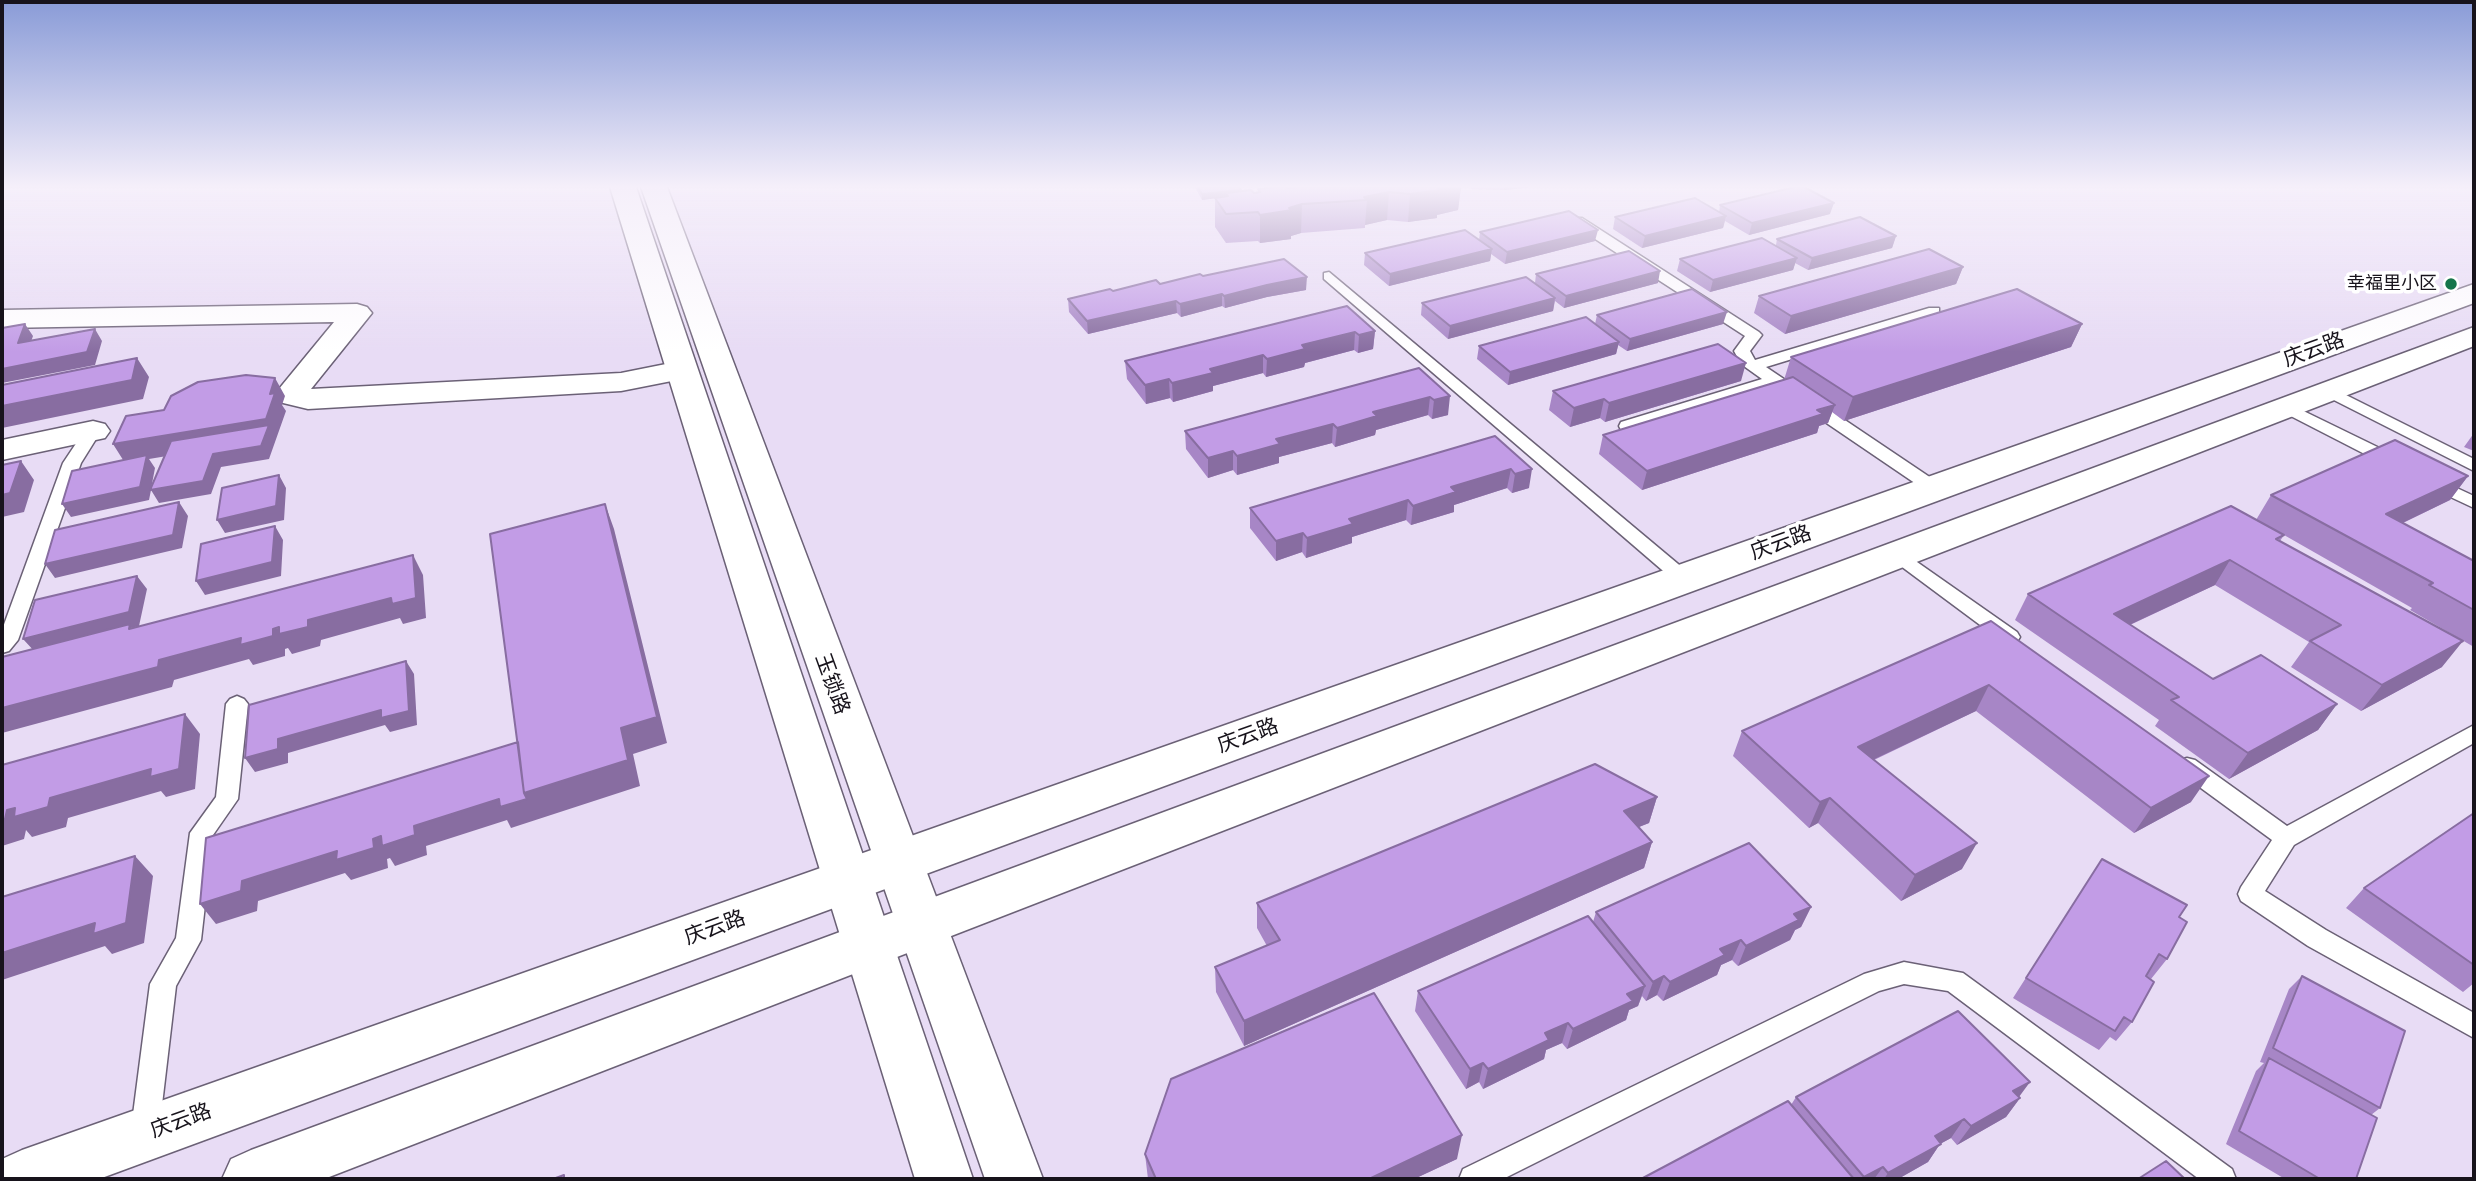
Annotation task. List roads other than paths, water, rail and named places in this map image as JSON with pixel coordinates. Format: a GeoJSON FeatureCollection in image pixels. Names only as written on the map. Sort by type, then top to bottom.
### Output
{"type":"FeatureCollection","features":[{"type":"Feature","properties":{"kind":"main road"},"geometry":{"type":"LineString","coordinates":[[640,242],[944,1179]]}},
{"type":"Feature","properties":{"kind":"main road","name":"玉锁路"},"geometry":{"type":"LineString","coordinates":[[673,242],[1014,1179]]}},
{"type":"Feature","properties":{"kind":"main road","name":"庆云路"},"geometry":{"type":"LineString","coordinates":[[22,1179],[2474,292]]}},
{"type":"Feature","properties":{"kind":"main road"},"geometry":{"type":"LineString","coordinates":[[2,318],[357,313],[289,395],[308,399],[621,382],[681,370]]}},
{"type":"Feature","properties":{"kind":"main road","name":"庆云路"},"geometry":{"type":"LineString","coordinates":[[251,1179],[2474,336]]}},
{"type":"Feature","properties":{"kind":"main road"},"geometry":{"type":"LineString","coordinates":[[2,450],[93,431]]}},
{"type":"Feature","properties":{"kind":"lane"},"geometry":{"type":"LineString","coordinates":[[1611,242],[1754,335],[1742,351],[1746,361],[1934,488]]}},
{"type":"Feature","properties":{"kind":"lane"},"geometry":{"type":"LineString","coordinates":[[1329,276],[1683,578]]}},
{"type":"Feature","properties":{"kind":"lane"},"geometry":{"type":"LineString","coordinates":[[1753,366],[1934,311]]}},
{"type":"Feature","properties":{"kind":"lane"},"geometry":{"type":"LineString","coordinates":[[1626,426],[1774,380]]}},
{"type":"Feature","properties":{"kind":"lane"},"geometry":{"type":"LineString","coordinates":[[2328,391],[2474,466]]}},
{"type":"Feature","properties":{"kind":"lane"},"geometry":{"type":"LineString","coordinates":[[2286,407],[2474,503]]}},
{"type":"Feature","properties":{"kind":"lane"},"geometry":{"type":"LineString","coordinates":[[2,646],[8,640],[72,463],[93,431]]}},
{"type":"Feature","properties":{"kind":"lane"},"geometry":{"type":"LineString","coordinates":[[1897,554],[2030,652]]}},
{"type":"Feature","properties":{"kind":"lane"},"geometry":{"type":"LineString","coordinates":[[144,1135],[163,984],[188,940],[202,834],[227,799],[237,704]]}},
{"type":"Feature","properties":{"kind":"lane"},"geometry":{"type":"LineString","coordinates":[[2474,733],[2286,838],[2250,894],[2317,938],[2474,1026]]}},
{"type":"Feature","properties":{"kind":"lane"},"geometry":{"type":"LineString","coordinates":[[2175,757],[2286,838]]}},
{"type":"Feature","properties":{"kind":"lane"},"geometry":{"type":"LineString","coordinates":[[1473,1179],[1873,982],[1904,973],[1954,981],[2222,1179]]}},
{"type":"Feature","properties":{"kind":"place","name":"幸福里小区"},"geometry":{"type":"Point","coordinates":[2451,284]}}]}
